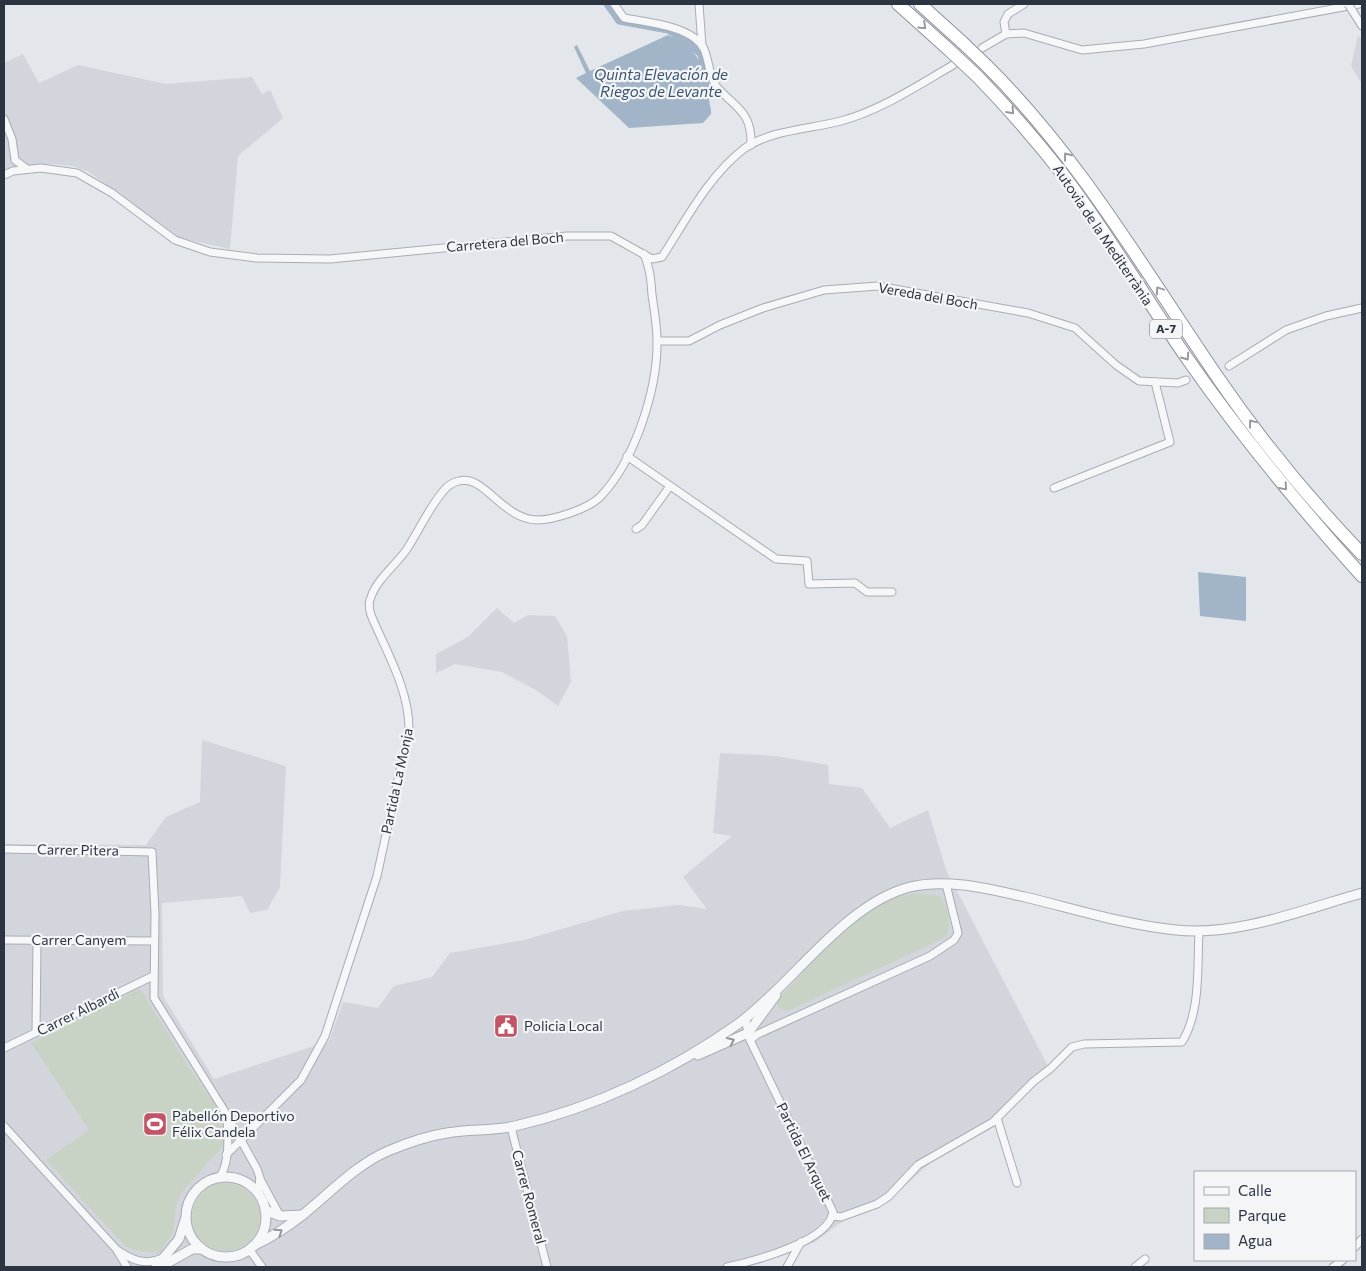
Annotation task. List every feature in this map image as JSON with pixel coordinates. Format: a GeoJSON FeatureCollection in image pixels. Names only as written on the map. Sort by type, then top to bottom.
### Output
{"type":"FeatureCollection","features":[{"type":"Feature","properties":{"kind":"highway","name":"Autovia de la Mediterrània"},"geometry":{"type":"LineString","coordinates":[[898,4],[977,76],[1017,118],[1064,176],[1168,331],[1233,423],[1269,469],[1362,576]]}},
{"type":"Feature","properties":{"kind":"highway","name":"Autovia de la Mediterrània"},"geometry":{"type":"LineString","coordinates":[[920,4],[963,42],[1030,110],[1078,171],[1223,385],[1293,474],[1362,554]]}},
{"type":"Feature","properties":{"kind":"street"},"geometry":{"type":"LineString","coordinates":[[614,4],[624,18],[678,29],[702,46]]}},
{"type":"Feature","properties":{"kind":"street"},"geometry":{"type":"LineString","coordinates":[[699,4],[702,46],[715,84],[747,116],[752,133],[751,146]]}},
{"type":"Feature","properties":{"kind":"street"},"geometry":{"type":"LineString","coordinates":[[1006,34],[1004,22],[1008,14],[1024,4]]}},
{"type":"Feature","properties":{"kind":"street"},"geometry":{"type":"LineString","coordinates":[[982,48],[1006,34],[1024,33],[1082,50],[1144,44],[1359,4]]}},
{"type":"Feature","properties":{"kind":"street"},"geometry":{"type":"LineString","coordinates":[[1350,7],[1362,26]]}},
{"type":"Feature","properties":{"kind":"street"},"geometry":{"type":"LineString","coordinates":[[644,254],[652,259],[662,257],[711,182],[746,148],[781,134],[841,121],[878,108],[953,65]]}},
{"type":"Feature","properties":{"kind":"street"},"geometry":{"type":"LineString","coordinates":[[4,119],[12,139],[15,160],[27,169]]}},
{"type":"Feature","properties":{"kind":"street","name":"Carretera del Boch"},"geometry":{"type":"LineString","coordinates":[[4,175],[13,171],[41,168],[77,173],[112,193],[174,240],[210,252],[257,258],[330,258],[566,236],[611,236],[644,254]]}},
{"type":"Feature","properties":{"kind":"street"},"geometry":{"type":"LineString","coordinates":[[644,254],[650,268],[657,341],[651,394],[644,422],[626,456],[776,559],[807,561],[809,584],[855,583],[868,592],[892,592]]}},
{"type":"Feature","properties":{"kind":"street","name":"Vereda del Boch"},"geometry":{"type":"LineString","coordinates":[[657,341],[689,341],[720,325],[763,308],[824,290],[878,286],[1028,314],[1076,328],[1139,381],[1178,383],[1186,380]]}},
{"type":"Feature","properties":{"kind":"street"},"geometry":{"type":"LineString","coordinates":[[1229,366],[1286,330],[1326,316],[1362,308]]}},
{"type":"Feature","properties":{"kind":"street"},"geometry":{"type":"LineString","coordinates":[[1054,488],[1170,442],[1155,382]]}},
{"type":"Feature","properties":{"kind":"street","name":"Partida La Monja"},"geometry":{"type":"LineString","coordinates":[[226,1155],[301,1080],[325,1036],[343,986],[377,876],[409,729],[409,713],[404,694],[370,616],[371,596],[406,550],[436,501],[447,487],[460,480],[472,481],[482,486],[514,514],[526,518],[548,518],[585,508],[600,497],[626,456]]}},
{"type":"Feature","properties":{"kind":"street"},"geometry":{"type":"LineString","coordinates":[[636,529],[642,525],[670,486]]}},
{"type":"Feature","properties":{"kind":"street","name":"Carrer Pitera"},"geometry":{"type":"LineString","coordinates":[[4,849],[152,852],[154,941]]}},
{"type":"Feature","properties":{"kind":"street"},"geometry":{"type":"LineString","coordinates":[[686,1058],[758,1034],[930,956],[954,940],[958,933],[946,884]]}},
{"type":"Feature","properties":{"kind":"street"},"geometry":{"type":"LineString","coordinates":[[160,1267],[192,1248],[202,1249],[218,1256],[229,1257],[251,1248],[275,1235],[303,1215],[356,1168],[386,1152],[411,1142],[446,1133],[510,1127],[599,1100],[686,1058],[747,1017],[784,984],[850,918],[872,902],[893,892],[914,886],[946,884],[1002,892],[1150,926],[1200,932],[1240,926],[1362,893]]}},
{"type":"Feature","properties":{"kind":"street"},"geometry":{"type":"LineString","coordinates":[[832,1216],[841,1217],[877,1204],[889,1196],[918,1165],[998,1118],[1028,1086],[1051,1068],[1072,1047],[1084,1044],[1182,1042],[1190,1029],[1194,1012],[1200,932]]}},
{"type":"Feature","properties":{"kind":"street","name":"Carrer Canyem"},"geometry":{"type":"LineString","coordinates":[[4,940],[154,941]]}},
{"type":"Feature","properties":{"kind":"street"},"geometry":{"type":"LineString","coordinates":[[36,1032],[37,940]]}},
{"type":"Feature","properties":{"kind":"street"},"geometry":{"type":"LineString","coordinates":[[154,941],[154,998],[227,1115],[280,1216]]}},
{"type":"Feature","properties":{"kind":"street","name":"Carrer Albardi"},"geometry":{"type":"LineString","coordinates":[[4,1048],[154,976]]}},
{"type":"Feature","properties":{"kind":"street"},"geometry":{"type":"LineString","coordinates":[[749,1037],[784,984]]}},
{"type":"Feature","properties":{"kind":"street"},"geometry":{"type":"LineString","coordinates":[[747,1017],[749,1037]]}},
{"type":"Feature","properties":{"kind":"street","name":"Partida El Arquet"},"geometry":{"type":"LineString","coordinates":[[727,1267],[757,1260],[801,1242],[825,1229],[833,1212],[749,1037]]}},
{"type":"Feature","properties":{"kind":"street"},"geometry":{"type":"LineString","coordinates":[[220,1177],[229,1133],[227,1115]]}},
{"type":"Feature","properties":{"kind":"street"},"geometry":{"type":"LineString","coordinates":[[998,1118],[1017,1183]]}},
{"type":"Feature","properties":{"kind":"street"},"geometry":{"type":"LineString","coordinates":[[4,1126],[117,1250],[127,1267]]}},
{"type":"Feature","properties":{"kind":"street","name":"Carrer Romeral"},"geometry":{"type":"LineString","coordinates":[[510,1127],[547,1267]]}},
{"type":"Feature","properties":{"kind":"street"},"geometry":{"type":"LineString","coordinates":[[156,1267],[179,1239],[190,1199],[202,1185],[220,1177],[241,1180],[258,1193]]}},
{"type":"Feature","properties":{"kind":"street"},"geometry":{"type":"LineString","coordinates":[[251,1248],[261,1236],[265,1223],[265,1210],[258,1193],[260,1178]]}},
{"type":"Feature","properties":{"kind":"street"},"geometry":{"type":"LineString","coordinates":[[265,1210],[280,1216],[303,1215]]}},
{"type":"Feature","properties":{"kind":"street"},"geometry":{"type":"LineString","coordinates":[[186,1218],[188,1230],[193,1240],[202,1249]]}},
{"type":"Feature","properties":{"kind":"street"},"geometry":{"type":"LineString","coordinates":[[787,1267],[801,1242]]}},
{"type":"Feature","properties":{"kind":"street"},"geometry":{"type":"LineString","coordinates":[[251,1248],[262,1267]]}},
{"type":"Feature","properties":{"kind":"street"},"geometry":{"type":"LineString","coordinates":[[117,1250],[136,1261],[153,1261],[165,1257]]}},
{"type":"Feature","properties":{"kind":"street"},"geometry":{"type":"LineString","coordinates":[[1135,1267],[1145,1259]]}},
{"type":"Feature","properties":{"kind":"shaded area"},"geometry":{"type":"Polygon","coordinates":[[[1358,35],[1362,40],[1362,84],[1351,66],[1358,35]]]}},
{"type":"Feature","properties":{"kind":"shaded area"},"geometry":{"type":"Polygon","coordinates":[[[23,54],[39,83],[78,65],[166,84],[252,77],[262,94],[270,90],[283,118],[238,156],[230,249],[180,238],[89,172],[73,166],[52,164],[14,167],[4,172],[4,63],[23,54]]]}},
{"type":"Feature","properties":{"kind":"shaded area"},"geometry":{"type":"Polygon","coordinates":[[[497,608],[514,623],[528,615],[555,616],[567,636],[571,682],[558,706],[536,690],[502,672],[455,664],[436,673],[436,654],[468,637],[497,608]]]}},
{"type":"Feature","properties":{"kind":"shaded area"},"geometry":{"type":"Polygon","coordinates":[[[202,740],[286,766],[280,887],[267,910],[250,913],[242,896],[162,903],[163,996],[214,1079],[329,1041],[343,1002],[378,1008],[394,986],[432,977],[450,953],[524,940],[623,911],[679,905],[707,909],[683,877],[732,836],[713,833],[720,753],[776,756],[828,765],[829,784],[862,788],[890,828],[928,810],[946,870],[1050,1070],[992,1128],[932,1161],[890,1200],[843,1221],[815,1242],[734,1267],[4,1267],[4,844],[146,845],[166,817],[200,802],[202,740]]]}},
{"type":"Feature","properties":{"kind":"green space"},"geometry":{"type":"Polygon","coordinates":[[[917,893],[940,896],[948,916],[949,927],[946,937],[788,1011],[778,1008],[777,1002],[782,995],[848,928],[877,906],[894,898],[917,893]]]}},
{"type":"Feature","properties":{"kind":"green space","name":"Pabellón Deportivo Félix Candela"},"geometry":{"type":"Polygon","coordinates":[[[138,989],[141,990],[188,1066],[224,1118],[226,1135],[223,1146],[182,1192],[176,1205],[173,1233],[159,1253],[134,1250],[125,1246],[46,1160],[89,1130],[31,1043],[138,989]]]}},
{"type":"Feature","properties":{"kind":"green space"},"geometry":{"type":"Polygon","coordinates":[[[219,1183],[233,1183],[245,1188],[255,1198],[260,1210],[260,1224],[255,1236],[245,1246],[233,1251],[219,1251],[207,1246],[197,1236],[192,1224],[192,1210],[197,1198],[207,1188],[219,1183]]]}},
{"type":"Feature","properties":{"kind":"water","name":"Quinta Elevación de Riegos de Levante"},"geometry":{"type":"Polygon","coordinates":[[[668,35],[689,48],[701,65],[711,110],[711,114],[703,123],[629,128],[576,78],[586,73],[574,47],[577,45],[590,71],[668,35]]]}},
{"type":"Feature","properties":{"kind":"water"},"geometry":{"type":"Polygon","coordinates":[[[1198,572],[1246,577],[1246,621],[1200,616],[1198,572]]]}},
{"type":"Feature","properties":{"kind":"waterway"},"geometry":{"type":"LineString","coordinates":[[607,4],[619,21],[668,30],[685,40],[701,54],[706,87]]}},
{"type":"Feature","properties":{"kind":"place","name":"Policia Local"},"geometry":{"type":"Point","coordinates":[506,1026]}},
{"type":"Feature","properties":{"kind":"place","name":"Pabellón Deportivo Félix Candela"},"geometry":{"type":"Point","coordinates":[155,1124]}}]}
